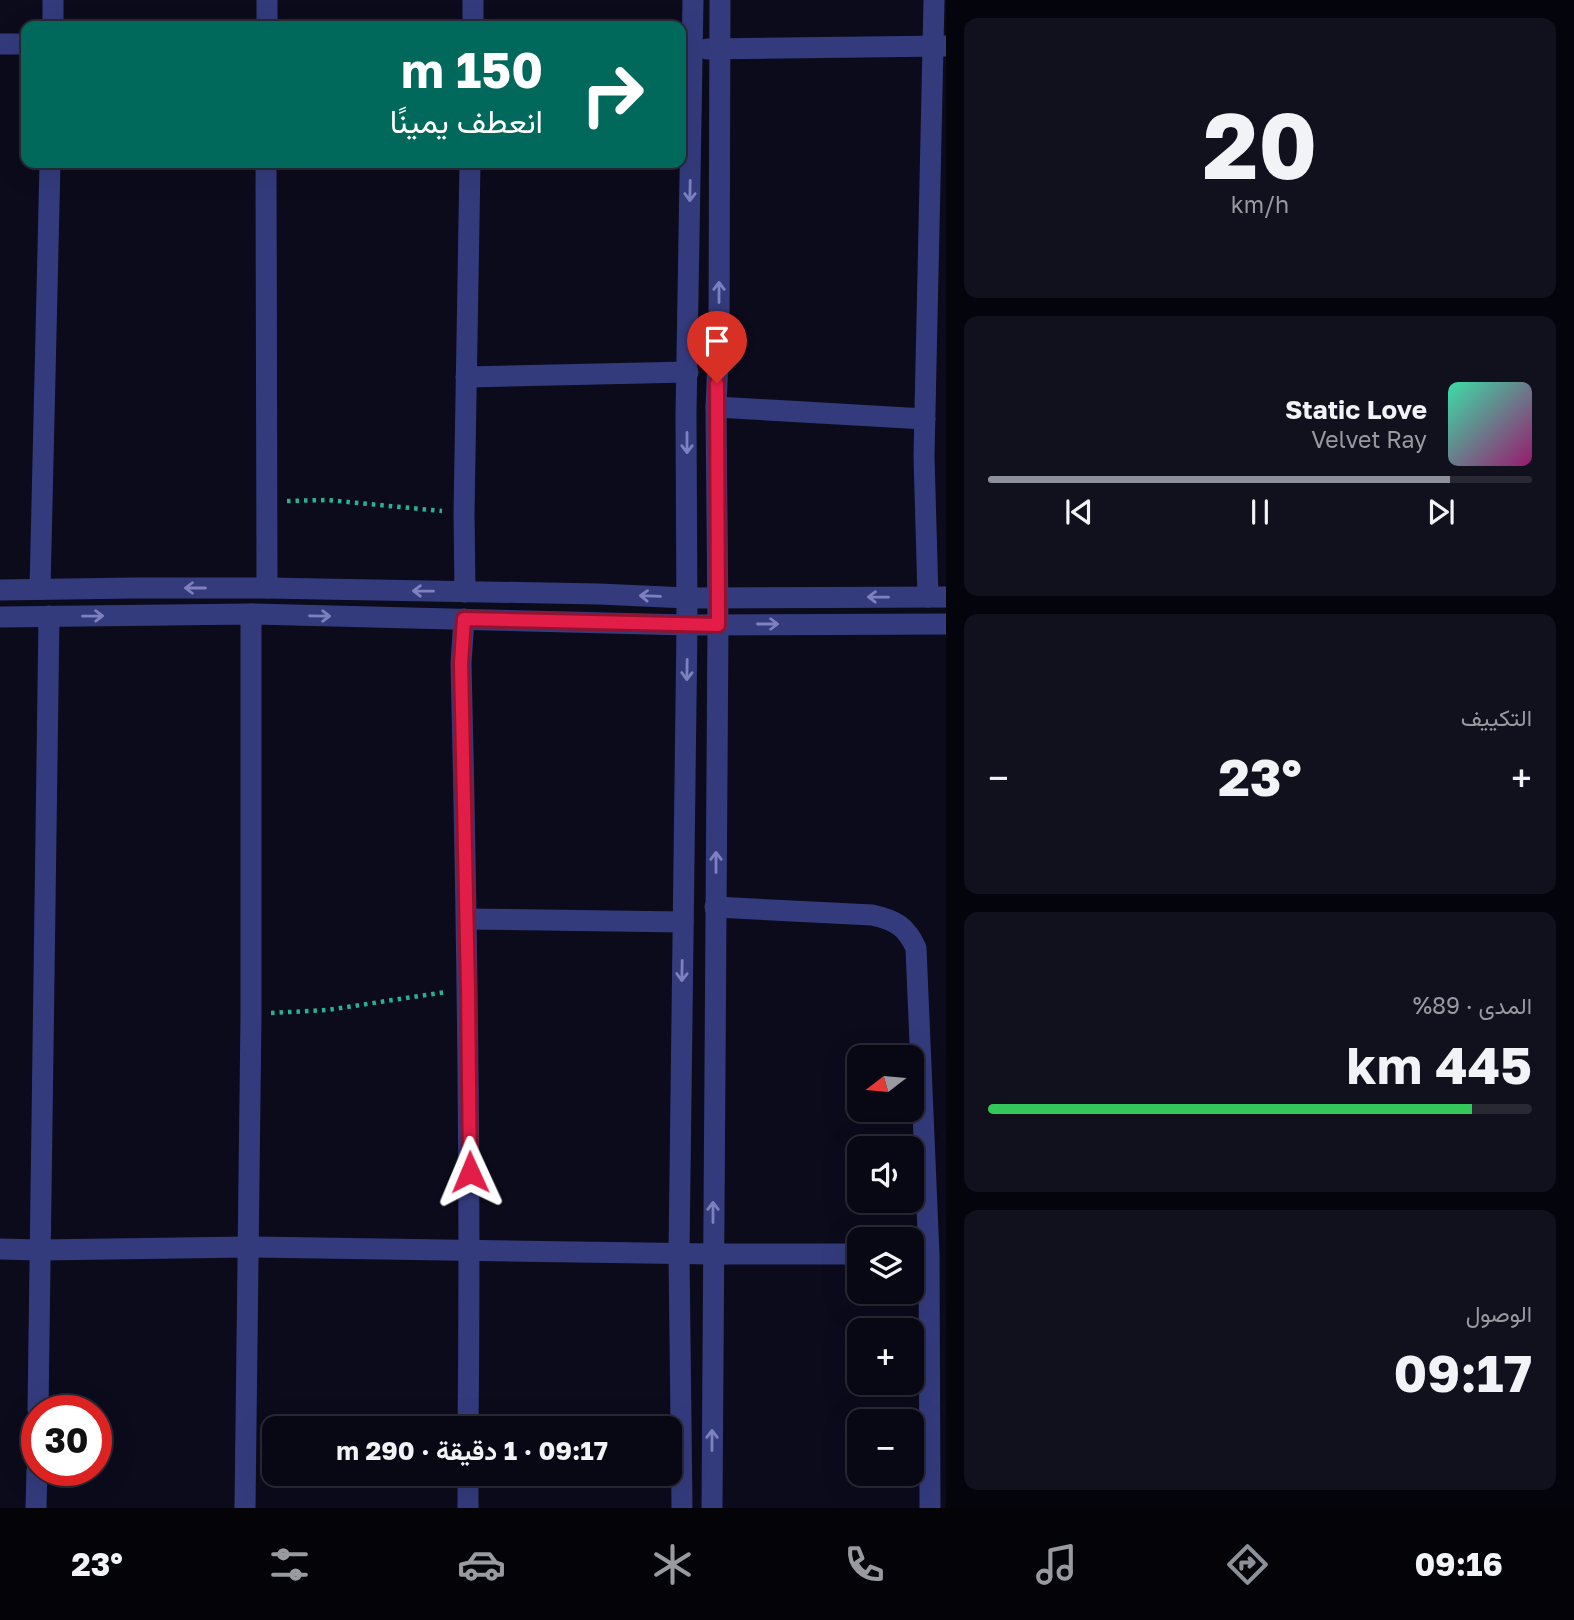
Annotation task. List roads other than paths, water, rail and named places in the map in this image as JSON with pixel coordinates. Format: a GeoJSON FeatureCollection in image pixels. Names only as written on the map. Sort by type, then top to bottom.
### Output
{"type":"FeatureCollection","features":[{"type":"Feature","properties":{"kind":"street"},"geometry":{"type":"LineString","coordinates":[[53,0],[53,21]]}},
{"type":"Feature","properties":{"kind":"street"},"geometry":{"type":"LineString","coordinates":[[267,0],[267,21]]}},
{"type":"Feature","properties":{"kind":"street"},"geometry":{"type":"LineString","coordinates":[[472,21],[473,0]]}},
{"type":"Feature","properties":{"kind":"street"},"geometry":{"type":"LineString","coordinates":[[682,1508],[679,1253],[687,625],[686,49],[693,0]]}},
{"type":"Feature","properties":{"kind":"street"},"geometry":{"type":"LineString","coordinates":[[712,1508],[720,0]]}},
{"type":"Feature","properties":{"kind":"street"},"geometry":{"type":"LineString","coordinates":[[0,590],[267,588],[687,598],[937,597],[925,419],[940,46],[934,0]]}},
{"type":"Feature","properties":{"kind":"street"},"geometry":{"type":"LineString","coordinates":[[0,44],[21,44]]}},
{"type":"Feature","properties":{"kind":"street"},"geometry":{"type":"LineString","coordinates":[[686,49],[940,46]]}},
{"type":"Feature","properties":{"kind":"street"},"geometry":{"type":"LineString","coordinates":[[40,589],[50,168]]}},
{"type":"Feature","properties":{"kind":"street"},"geometry":{"type":"LineString","coordinates":[[266,168],[267,588]]}},
{"type":"Feature","properties":{"kind":"street"},"geometry":{"type":"LineString","coordinates":[[465,592],[470,168]]}},
{"type":"Feature","properties":{"kind":"street"},"geometry":{"type":"LineString","coordinates":[[466,376],[688,372]]}},
{"type":"Feature","properties":{"kind":"street"},"geometry":{"type":"LineString","coordinates":[[716,407],[925,419]]}},
{"type":"Feature","properties":{"kind":"street"},"geometry":{"type":"LineString","coordinates":[[0,617],[251,614],[687,625],[946,624]]}},
{"type":"Feature","properties":{"kind":"street"},"geometry":{"type":"LineString","coordinates":[[245,1508],[251,1015],[251,614]]}},
{"type":"Feature","properties":{"kind":"street"},"geometry":{"type":"LineString","coordinates":[[38,1395],[50,616]]}},
{"type":"Feature","properties":{"kind":"street"},"geometry":{"type":"LineString","coordinates":[[464,619],[461,663],[468,989],[468,1416]]}},
{"type":"Feature","properties":{"kind":"street"},"geometry":{"type":"LineString","coordinates":[[715,907],[887,918],[907,930],[916,948],[929,1255],[930,1508]]}},
{"type":"Feature","properties":{"kind":"street"},"geometry":{"type":"LineString","coordinates":[[467,919],[683,922]]}},
{"type":"Feature","properties":{"kind":"street"},"geometry":{"type":"LineString","coordinates":[[0,1250],[248,1247],[847,1254]]}},
{"type":"Feature","properties":{"kind":"street"},"geometry":{"type":"LineString","coordinates":[[36,1508],[37,1486]]}},
{"type":"Feature","properties":{"kind":"street"},"geometry":{"type":"LineString","coordinates":[[468,1486],[468,1508]]}}]}
